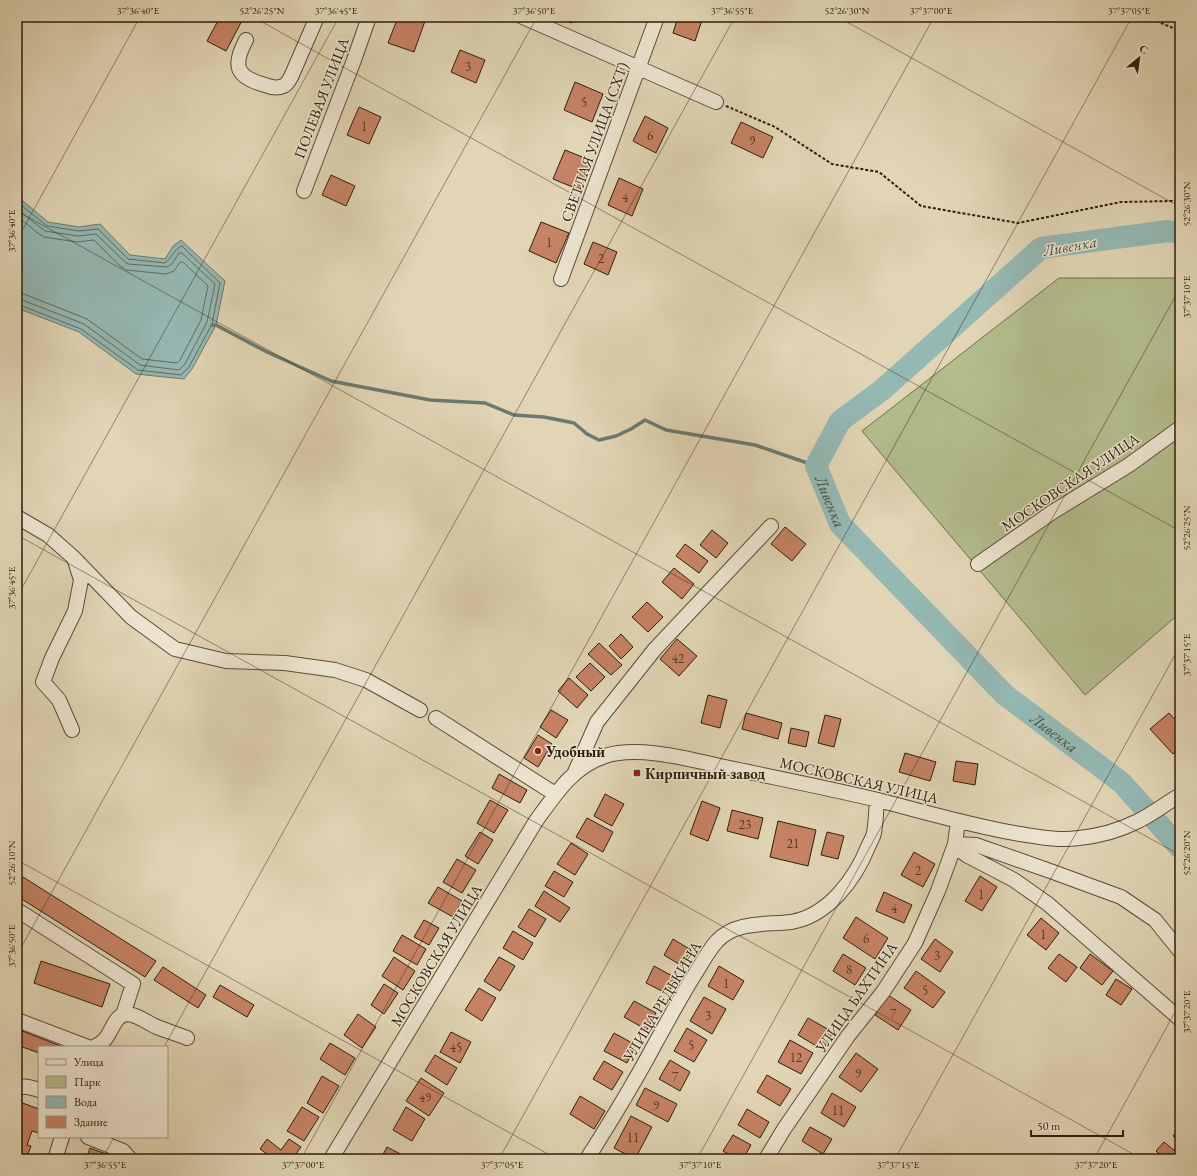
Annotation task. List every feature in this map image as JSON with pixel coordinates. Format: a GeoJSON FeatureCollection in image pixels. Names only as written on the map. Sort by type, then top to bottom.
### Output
{"type":"FeatureCollection","features":[{"type":"Feature","properties":{"kind":"street"},"geometry":{"type":"LineString","coordinates":[[246,40],[238,56],[238,63],[242,75],[258,84],[278,88],[282,87],[291,77],[316,17]]}},
{"type":"Feature","properties":{"kind":"street","name":"ПОЛЕВАЯ УЛИЦА"},"geometry":{"type":"LineString","coordinates":[[304,191],[369,17]]}},
{"type":"Feature","properties":{"kind":"street"},"geometry":{"type":"LineString","coordinates":[[523,17],[716,102]]}},
{"type":"Feature","properties":{"kind":"street","name":"СВЕТЛАЯ УЛИЦА (СХТ)"},"geometry":{"type":"LineString","coordinates":[[561,279],[657,17]]}},
{"type":"Feature","properties":{"kind":"street","name":"МОСКОВСКАЯ УЛИЦА"},"geometry":{"type":"LineString","coordinates":[[978,564],[1051,513],[1129,465],[1180,428]]}},
{"type":"Feature","properties":{"kind":"street"},"geometry":{"type":"LineString","coordinates":[[17,517],[48,535],[74,558],[131,617],[175,649],[226,661],[285,663],[335,670],[366,680],[420,710]]}},
{"type":"Feature","properties":{"kind":"street","name":"МОСКОВСКАЯ УЛИЦА"},"geometry":{"type":"LineString","coordinates":[[575,772],[597,722],[650,656],[771,526]]}},
{"type":"Feature","properties":{"kind":"street"},"geometry":{"type":"LineString","coordinates":[[72,730],[59,700],[43,682],[52,658],[75,611],[81,580],[74,558]]}},
{"type":"Feature","properties":{"kind":"street"},"geometry":{"type":"LineString","coordinates":[[436,718],[555,794]]}},
{"type":"Feature","properties":{"kind":"street","name":"МОСКОВСКАЯ УЛИЦА"},"geometry":{"type":"LineString","coordinates":[[331,1159],[536,821],[555,794],[575,772],[590,762],[622,752],[642,752],[681,758],[877,800],[958,821],[1041,838],[1077,839],[1113,831],[1137,822],[1180,795]]}},
{"type":"Feature","properties":{"kind":"street","name":"УЛИЦА РЕДЬКИНА"},"geometry":{"type":"LineString","coordinates":[[587,1159],[635,1080],[685,990],[706,956],[718,940],[729,932],[747,926],[792,922],[808,918],[830,901],[843,889],[856,871],[865,854],[874,834],[877,800]]}},
{"type":"Feature","properties":{"kind":"street","name":"УЛИЦА БАХТИНА"},"geometry":{"type":"LineString","coordinates":[[766,1159],[784,1129],[848,1036],[883,992],[915,943],[938,891],[955,844],[958,821]]}},
{"type":"Feature","properties":{"kind":"street"},"geometry":{"type":"LineString","coordinates":[[955,844],[976,844],[1121,897],[1155,920],[1180,951]]}},
{"type":"Feature","properties":{"kind":"street"},"geometry":{"type":"LineString","coordinates":[[955,844],[968,856],[1014,880],[1048,904],[1180,1019]]}},
{"type":"Feature","properties":{"kind":"street"},"geometry":{"type":"LineString","coordinates":[[17,910],[133,984],[123,1015]]}},
{"type":"Feature","properties":{"kind":"street"},"geometry":{"type":"LineString","coordinates":[[96,1046],[107,1038],[118,1018],[123,1015],[139,1017],[156,1026],[187,1038]]}},
{"type":"Feature","properties":{"kind":"street"},"geometry":{"type":"LineString","coordinates":[[17,1020],[85,1046]]}},
{"type":"Feature","properties":{"kind":"street"},"geometry":{"type":"LineString","coordinates":[[20,1084],[38,1090]]}},
{"type":"Feature","properties":{"kind":"street"},"geometry":{"type":"LineString","coordinates":[[55,1159],[62,1138]]}},
{"type":"Feature","properties":{"kind":"street"},"geometry":{"type":"LineString","coordinates":[[90,1138],[122,1151],[130,1159]]}},
{"type":"Feature","properties":{"kind":"path"},"geometry":{"type":"LineString","coordinates":[[1148,17],[1180,31]]}},
{"type":"Feature","properties":{"kind":"path"},"geometry":{"type":"LineString","coordinates":[[716,102],[776,127],[832,164],[879,172],[922,206],[1018,223],[1121,202],[1173,201],[1180,199]]}},
{"type":"Feature","properties":{"kind":"green space"},"geometry":{"type":"Polygon","coordinates":[[[1059,278],[1180,278],[1180,613],[1085,695],[862,431],[1059,278]]]}},
{"type":"Feature","properties":{"kind":"water"},"geometry":{"type":"Polygon","coordinates":[[[17,200],[23,201],[48,222],[79,227],[100,224],[130,255],[165,259],[173,246],[181,240],[225,281],[216,325],[192,369],[184,379],[136,374],[79,332],[17,308],[17,200]]]}},
{"type":"Feature","properties":{"kind":"building"},"geometry":{"type":"Polygon","coordinates":[[[220,17],[244,17],[226,51],[207,41],[220,17]]]}},
{"type":"Feature","properties":{"kind":"building"},"geometry":{"type":"Polygon","coordinates":[[[398,17],[412,17],[425,21],[414,52],[388,43],[398,17]]]}},
{"type":"Feature","properties":{"kind":"building"},"geometry":{"type":"Polygon","coordinates":[[[556,17],[575,17],[572,23],[556,17]]]}},
{"type":"Feature","properties":{"kind":"building"},"geometry":{"type":"Polygon","coordinates":[[[678,17],[703,17],[695,41],[673,33],[678,17]]]}},
{"type":"Feature","properties":{"kind":"building"},"geometry":{"type":"Polygon","coordinates":[[[460,50],[485,60],[476,83],[451,72],[460,50]]]}},
{"type":"Feature","properties":{"kind":"building"},"geometry":{"type":"Polygon","coordinates":[[[575,82],[603,94],[592,122],[564,110],[575,82]]]}},
{"type":"Feature","properties":{"kind":"building"},"geometry":{"type":"Polygon","coordinates":[[[359,107],[381,117],[369,144],[347,135],[359,107]]]}},
{"type":"Feature","properties":{"kind":"building"},"geometry":{"type":"Polygon","coordinates":[[[645,116],[668,128],[656,153],[633,141],[645,116]]]}},
{"type":"Feature","properties":{"kind":"building"},"geometry":{"type":"Polygon","coordinates":[[[741,122],[773,137],[763,158],[731,143],[741,122]]]}},
{"type":"Feature","properties":{"kind":"building"},"geometry":{"type":"Polygon","coordinates":[[[565,150],[592,161],[580,190],[553,179],[565,150]]]}},
{"type":"Feature","properties":{"kind":"building"},"geometry":{"type":"Polygon","coordinates":[[[331,175],[355,186],[346,206],[322,195],[331,175]]]}},
{"type":"Feature","properties":{"kind":"building"},"geometry":{"type":"Polygon","coordinates":[[[619,178],[643,189],[632,216],[608,205],[619,178]]]}},
{"type":"Feature","properties":{"kind":"building"},"geometry":{"type":"Polygon","coordinates":[[[541,222],[569,233],[556,263],[529,251],[541,222]]]}},
{"type":"Feature","properties":{"kind":"building"},"geometry":{"type":"Polygon","coordinates":[[[593,242],[617,252],[608,275],[584,264],[593,242]]]}},
{"type":"Feature","properties":{"kind":"building"},"geometry":{"type":"Polygon","coordinates":[[[785,527],[806,544],[792,561],[771,544],[785,527]]]}},
{"type":"Feature","properties":{"kind":"building"},"geometry":{"type":"Polygon","coordinates":[[[712,530],[728,543],[716,558],[700,545],[712,530]]]}},
{"type":"Feature","properties":{"kind":"building"},"geometry":{"type":"Polygon","coordinates":[[[685,544],[708,561],[699,573],[676,556],[685,544]]]}},
{"type":"Feature","properties":{"kind":"building"},"geometry":{"type":"Polygon","coordinates":[[[674,568],[694,584],[682,599],[662,582],[674,568]]]}},
{"type":"Feature","properties":{"kind":"building"},"geometry":{"type":"Polygon","coordinates":[[[647,602],[663,617],[648,632],[632,617],[647,602]]]}},
{"type":"Feature","properties":{"kind":"building"},"geometry":{"type":"Polygon","coordinates":[[[621,634],[633,647],[621,659],[609,646],[621,634]]]}},
{"type":"Feature","properties":{"kind":"building"},"geometry":{"type":"Polygon","coordinates":[[[677,639],[697,656],[679,676],[660,659],[677,639]]]}},
{"type":"Feature","properties":{"kind":"building"},"geometry":{"type":"Polygon","coordinates":[[[599,643],[622,665],[611,675],[588,654],[599,643]]]}},
{"type":"Feature","properties":{"kind":"building"},"geometry":{"type":"Polygon","coordinates":[[[590,663],[605,677],[591,691],[576,677],[590,663]]]}},
{"type":"Feature","properties":{"kind":"building"},"geometry":{"type":"Polygon","coordinates":[[[569,678],[588,695],[577,708],[558,691],[569,678]]]}},
{"type":"Feature","properties":{"kind":"building"},"geometry":{"type":"Polygon","coordinates":[[[708,695],[727,700],[720,728],[701,723],[708,695]]]}},
{"type":"Feature","properties":{"kind":"building"},"geometry":{"type":"Polygon","coordinates":[[[551,710],[568,720],[556,738],[540,727],[551,710]]]}},
{"type":"Feature","properties":{"kind":"building"},"geometry":{"type":"Polygon","coordinates":[[[746,713],[782,723],[778,739],[742,729],[746,713]]]}},
{"type":"Feature","properties":{"kind":"building"},"geometry":{"type":"Polygon","coordinates":[[[1169,713],[1180,725],[1180,748],[1173,754],[1150,729],[1169,713]]]}},
{"type":"Feature","properties":{"kind":"building"},"geometry":{"type":"Polygon","coordinates":[[[825,715],[841,719],[834,747],[818,743],[825,715]]]}},
{"type":"Feature","properties":{"kind":"building"},"geometry":{"type":"Polygon","coordinates":[[[791,728],[809,732],[806,747],[788,743],[791,728]]]}},
{"type":"Feature","properties":{"kind":"building","name":"Удобный"},"geometry":{"type":"Polygon","coordinates":[[[538,735],[552,744],[538,767],[524,758],[538,735]]]}},
{"type":"Feature","properties":{"kind":"building"},"geometry":{"type":"Polygon","coordinates":[[[905,753],[936,762],[930,781],[899,772],[905,753]]]}},
{"type":"Feature","properties":{"kind":"building"},"geometry":{"type":"Polygon","coordinates":[[[956,761],[978,764],[975,785],[953,781],[956,761]]]}},
{"type":"Feature","properties":{"kind":"building"},"geometry":{"type":"Polygon","coordinates":[[[499,774],[527,790],[520,803],[492,788],[499,774]]]}},
{"type":"Feature","properties":{"kind":"building"},"geometry":{"type":"Polygon","coordinates":[[[605,794],[624,804],[612,826],[594,816],[605,794]]]}},
{"type":"Feature","properties":{"kind":"building"},"geometry":{"type":"Polygon","coordinates":[[[490,800],[508,810],[494,833],[477,823],[490,800]]]}},
{"type":"Feature","properties":{"kind":"building"},"geometry":{"type":"Polygon","coordinates":[[[702,801],[720,808],[708,841],[690,834],[702,801]]]}},
{"type":"Feature","properties":{"kind":"building"},"geometry":{"type":"Polygon","coordinates":[[[732,810],[763,818],[758,839],[727,831],[732,810]]]}},
{"type":"Feature","properties":{"kind":"building"},"geometry":{"type":"Polygon","coordinates":[[[587,818],[613,832],[603,852],[576,837],[587,818]]]}},
{"type":"Feature","properties":{"kind":"building"},"geometry":{"type":"Polygon","coordinates":[[[778,821],[816,830],[808,866],[770,857],[778,821]]]}},
{"type":"Feature","properties":{"kind":"building"},"geometry":{"type":"Polygon","coordinates":[[[480,832],[493,840],[478,864],[465,856],[480,832]]]}},
{"type":"Feature","properties":{"kind":"building"},"geometry":{"type":"Polygon","coordinates":[[[827,832],[844,836],[838,859],[821,855],[827,832]]]}},
{"type":"Feature","properties":{"kind":"building"},"geometry":{"type":"Polygon","coordinates":[[[571,843],[588,854],[575,875],[557,864],[571,843]]]}},
{"type":"Feature","properties":{"kind":"building"},"geometry":{"type":"Polygon","coordinates":[[[914,852],[935,864],[923,887],[901,875],[914,852]]]}},
{"type":"Feature","properties":{"kind":"building"},"geometry":{"type":"Polygon","coordinates":[[[457,859],[476,870],[462,893],[443,882],[457,859]]]}},
{"type":"Feature","properties":{"kind":"building"},"geometry":{"type":"Polygon","coordinates":[[[554,871],[573,882],[564,897],[545,886],[554,871]]]}},
{"type":"Feature","properties":{"kind":"building"},"geometry":{"type":"Polygon","coordinates":[[[980,876],[997,887],[982,911],[965,901],[980,876]]]}},
{"type":"Feature","properties":{"kind":"building"},"geometry":{"type":"Polygon","coordinates":[[[23,877],[156,961],[145,977],[17,896],[17,887],[23,877]]]}},
{"type":"Feature","properties":{"kind":"building"},"geometry":{"type":"Polygon","coordinates":[[[438,887],[462,901],[453,917],[428,903],[438,887]]]}},
{"type":"Feature","properties":{"kind":"building"},"geometry":{"type":"Polygon","coordinates":[[[544,891],[570,908],[560,922],[535,906],[544,891]]]}},
{"type":"Feature","properties":{"kind":"building"},"geometry":{"type":"Polygon","coordinates":[[[884,892],[912,905],[904,923],[876,911],[884,892]]]}},
{"type":"Feature","properties":{"kind":"building"},"geometry":{"type":"Polygon","coordinates":[[[529,909],[546,919],[535,937],[518,927],[529,909]]]}},
{"type":"Feature","properties":{"kind":"building"},"geometry":{"type":"Polygon","coordinates":[[[856,917],[888,938],[875,959],[843,938],[856,917]]]}},
{"type":"Feature","properties":{"kind":"building"},"geometry":{"type":"Polygon","coordinates":[[[1041,918],[1059,933],[1046,950],[1027,935],[1041,918]]]}},
{"type":"Feature","properties":{"kind":"building"},"geometry":{"type":"Polygon","coordinates":[[[424,920],[439,928],[429,945],[414,937],[424,920]]]}},
{"type":"Feature","properties":{"kind":"building"},"geometry":{"type":"Polygon","coordinates":[[[513,931],[533,943],[523,960],[503,948],[513,931]]]}},
{"type":"Feature","properties":{"kind":"building"},"geometry":{"type":"Polygon","coordinates":[[[402,935],[426,949],[417,965],[393,951],[402,935]]]}},
{"type":"Feature","properties":{"kind":"building"},"geometry":{"type":"Polygon","coordinates":[[[673,939],[691,950],[682,966],[664,955],[673,939]]]}},
{"type":"Feature","properties":{"kind":"building"},"geometry":{"type":"Polygon","coordinates":[[[935,939],[953,952],[940,972],[921,959],[935,939]]]}},
{"type":"Feature","properties":{"kind":"building"},"geometry":{"type":"Polygon","coordinates":[[[843,954],[866,968],[855,985],[833,971],[843,954]]]}},
{"type":"Feature","properties":{"kind":"building"},"geometry":{"type":"Polygon","coordinates":[[[1059,954],[1077,967],[1066,982],[1048,968],[1059,954]]]}},
{"type":"Feature","properties":{"kind":"building"},"geometry":{"type":"Polygon","coordinates":[[[1090,954],[1113,971],[1102,985],[1080,968],[1090,954]]]}},
{"type":"Feature","properties":{"kind":"building"},"geometry":{"type":"Polygon","coordinates":[[[394,957],[415,971],[403,990],[382,976],[394,957]]]}},
{"type":"Feature","properties":{"kind":"building"},"geometry":{"type":"Polygon","coordinates":[[[499,957],[515,966],[500,991],[484,981],[499,957]]]}},
{"type":"Feature","properties":{"kind":"building"},"geometry":{"type":"Polygon","coordinates":[[[41,961],[110,984],[102,1007],[34,983],[41,961]]]}},
{"type":"Feature","properties":{"kind":"building"},"geometry":{"type":"Polygon","coordinates":[[[654,966],[676,978],[668,994],[646,983],[654,966]]]}},
{"type":"Feature","properties":{"kind":"building"},"geometry":{"type":"Polygon","coordinates":[[[719,966],[744,981],[733,1000],[708,986],[719,966]]]}},
{"type":"Feature","properties":{"kind":"building"},"geometry":{"type":"Polygon","coordinates":[[[163,967],[206,995],[198,1008],[154,980],[163,967]]]}},
{"type":"Feature","properties":{"kind":"building"},"geometry":{"type":"Polygon","coordinates":[[[916,971],[945,992],[933,1008],[904,988],[916,971]]]}},
{"type":"Feature","properties":{"kind":"building"},"geometry":{"type":"Polygon","coordinates":[[[1116,979],[1132,989],[1121,1005],[1106,995],[1116,979]]]}},
{"type":"Feature","properties":{"kind":"building"},"geometry":{"type":"Polygon","coordinates":[[[384,984],[398,993],[384,1014],[371,1005],[384,984]]]}},
{"type":"Feature","properties":{"kind":"building"},"geometry":{"type":"Polygon","coordinates":[[[220,985],[254,1005],[247,1017],[213,997],[220,985]]]}},
{"type":"Feature","properties":{"kind":"building"},"geometry":{"type":"Polygon","coordinates":[[[479,988],[496,998],[482,1021],[465,1010],[479,988]]]}},
{"type":"Feature","properties":{"kind":"building"},"geometry":{"type":"Polygon","coordinates":[[[888,995],[911,1010],[898,1030],[875,1015],[888,995]]]}},
{"type":"Feature","properties":{"kind":"building"},"geometry":{"type":"Polygon","coordinates":[[[704,997],[726,1009],[712,1034],[690,1021],[704,997]]]}},
{"type":"Feature","properties":{"kind":"building"},"geometry":{"type":"Polygon","coordinates":[[[634,1001],[656,1013],[647,1030],[624,1017],[634,1001]]]}},
{"type":"Feature","properties":{"kind":"building"},"geometry":{"type":"Polygon","coordinates":[[[358,1014],[376,1027],[362,1048],[344,1035],[358,1014]]]}},
{"type":"Feature","properties":{"kind":"building"},"geometry":{"type":"Polygon","coordinates":[[[808,1018],[833,1032],[823,1050],[798,1035],[808,1018]]]}},
{"type":"Feature","properties":{"kind":"building"},"geometry":{"type":"Polygon","coordinates":[[[687,1028],[707,1040],[694,1062],[674,1051],[687,1028]]]}},
{"type":"Feature","properties":{"kind":"building"},"geometry":{"type":"Polygon","coordinates":[[[17,1029],[60,1046],[38,1046],[38,1053],[17,1045],[17,1029]]]}},
{"type":"Feature","properties":{"kind":"building"},"geometry":{"type":"Polygon","coordinates":[[[451,1032],[471,1042],[460,1063],[440,1052],[451,1032]]]}},
{"type":"Feature","properties":{"kind":"building"},"geometry":{"type":"Polygon","coordinates":[[[614,1033],[636,1045],[627,1063],[604,1051],[614,1033]]]}},
{"type":"Feature","properties":{"kind":"building"},"geometry":{"type":"Polygon","coordinates":[[[790,1040],[813,1053],[801,1074],[778,1062],[790,1040]]]}},
{"type":"Feature","properties":{"kind":"building"},"geometry":{"type":"Polygon","coordinates":[[[330,1043],[355,1058],[345,1075],[320,1059],[330,1043]]]}},
{"type":"Feature","properties":{"kind":"building"},"geometry":{"type":"Polygon","coordinates":[[[856,1053],[878,1069],[861,1092],[839,1077],[856,1053]]]}},
{"type":"Feature","properties":{"kind":"building"},"geometry":{"type":"Polygon","coordinates":[[[435,1055],[457,1068],[447,1085],[425,1071],[435,1055]]]}},
{"type":"Feature","properties":{"kind":"building"},"geometry":{"type":"Polygon","coordinates":[[[670,1060],[690,1072],[680,1091],[659,1079],[670,1060]]]}},
{"type":"Feature","properties":{"kind":"building"},"geometry":{"type":"Polygon","coordinates":[[[604,1061],[623,1072],[612,1090],[593,1079],[604,1061]]]}},
{"type":"Feature","properties":{"kind":"building"},"geometry":{"type":"Polygon","coordinates":[[[767,1075],[791,1089],[780,1106],[757,1092],[767,1075]]]}},
{"type":"Feature","properties":{"kind":"building"},"geometry":{"type":"Polygon","coordinates":[[[322,1076],[339,1086],[323,1113],[307,1103],[322,1076]]]}},
{"type":"Feature","properties":{"kind":"building"},"geometry":{"type":"Polygon","coordinates":[[[421,1078],[444,1093],[429,1116],[406,1101],[421,1078]]]}},
{"type":"Feature","properties":{"kind":"building"},"geometry":{"type":"Polygon","coordinates":[[[645,1088],[677,1104],[668,1122],[636,1105],[645,1088]]]}},
{"type":"Feature","properties":{"kind":"building"},"geometry":{"type":"Polygon","coordinates":[[[832,1093],[856,1107],[844,1127],[821,1113],[832,1093]]]}},
{"type":"Feature","properties":{"kind":"building"},"geometry":{"type":"Polygon","coordinates":[[[580,1096],[605,1111],[594,1129],[570,1114],[580,1096]]]}},
{"type":"Feature","properties":{"kind":"building"},"geometry":{"type":"Polygon","coordinates":[[[17,1101],[38,1109],[38,1133],[32,1131],[27,1145],[31,1146],[26,1159],[17,1159],[17,1101]]]}},
{"type":"Feature","properties":{"kind":"building"},"geometry":{"type":"Polygon","coordinates":[[[302,1107],[319,1117],[304,1141],[287,1131],[302,1107]]]}},
{"type":"Feature","properties":{"kind":"building"},"geometry":{"type":"Polygon","coordinates":[[[406,1107],[425,1119],[412,1141],[393,1130],[406,1107]]]}},
{"type":"Feature","properties":{"kind":"building"},"geometry":{"type":"Polygon","coordinates":[[[747,1109],[769,1122],[760,1138],[738,1125],[747,1109]]]}},
{"type":"Feature","properties":{"kind":"building"},"geometry":{"type":"Polygon","coordinates":[[[631,1116],[652,1127],[635,1159],[614,1148],[631,1116]]]}},
{"type":"Feature","properties":{"kind":"building"},"geometry":{"type":"Polygon","coordinates":[[[810,1127],[832,1139],[823,1154],[802,1141],[810,1127]]]}},
{"type":"Feature","properties":{"kind":"building"},"geometry":{"type":"Polygon","coordinates":[[[1180,1128],[1180,1142],[1173,1136],[1180,1128]]]}},
{"type":"Feature","properties":{"kind":"building"},"geometry":{"type":"Polygon","coordinates":[[[733,1135],[751,1145],[743,1159],[736,1159],[723,1151],[733,1135]]]}},
{"type":"Feature","properties":{"kind":"building"},"geometry":{"type":"Polygon","coordinates":[[[267,1139],[281,1150],[289,1139],[301,1147],[292,1159],[274,1159],[260,1149],[267,1139]]]}},
{"type":"Feature","properties":{"kind":"building"},"geometry":{"type":"Polygon","coordinates":[[[1164,1142],[1180,1155],[1180,1159],[1165,1159],[1156,1151],[1164,1142]]]}},
{"type":"Feature","properties":{"kind":"building"},"geometry":{"type":"Polygon","coordinates":[[[387,1147],[410,1159],[381,1158],[387,1147]]]}},
{"type":"Feature","properties":{"kind":"building"},"geometry":{"type":"Polygon","coordinates":[[[90,1148],[114,1157],[113,1159],[86,1159],[90,1148]]]}},
{"type":"Feature","properties":{"kind":"waterway","name":"Ливенка"},"geometry":{"type":"LineString","coordinates":[[1180,233],[1168,231],[1041,248],[882,390],[840,421],[816,466],[840,524],[1005,695],[1122,783],[1180,848]]}},
{"type":"Feature","properties":{"kind":"waterway"},"geometry":{"type":"LineString","coordinates":[[212,325],[216,325],[267,352],[331,381],[430,400],[485,403],[514,415],[544,417],[574,423],[587,434],[599,440],[616,436],[645,420],[666,430],[755,445],[816,466]]}},
{"type":"Feature","properties":{"kind":"place","name":"Удобный"},"geometry":{"type":"Point","coordinates":[538,751]}},
{"type":"Feature","properties":{"kind":"place","name":"Кирпичный завод"},"geometry":{"type":"Point","coordinates":[637,773]}}]}
